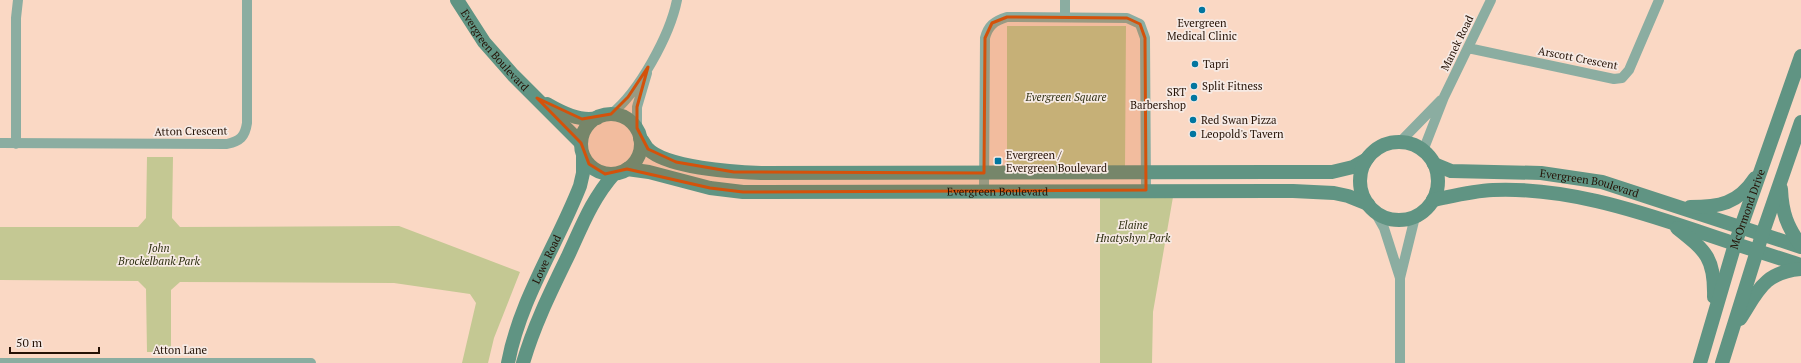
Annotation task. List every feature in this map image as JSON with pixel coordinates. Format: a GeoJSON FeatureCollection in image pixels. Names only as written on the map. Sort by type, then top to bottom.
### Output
{"type":"FeatureCollection","features":[{"type":"Feature","properties":{"kind":"street"},"geometry":{"type":"LineString","coordinates":[[16,144],[16,18],[18,0]]}},
{"type":"Feature","properties":{"kind":"street","name":"Atton Crescent"},"geometry":{"type":"LineString","coordinates":[[0,143],[226,144],[236,142],[242,138],[246,131],[247,123],[247,0]]}},
{"type":"Feature","properties":{"kind":"street","name":"Evergreen Boulevard"},"geometry":{"type":"LineString","coordinates":[[457,0],[484,42],[582,150]]}},
{"type":"Feature","properties":{"kind":"street"},"geometry":{"type":"LineString","coordinates":[[611,114],[628,97],[648,68],[666,32],[677,0]]}},
{"type":"Feature","properties":{"kind":"street"},"geometry":{"type":"LineString","coordinates":[[1065,0],[1065,17]]}},
{"type":"Feature","properties":{"kind":"street","name":"Manek Road"},"geometry":{"type":"LineString","coordinates":[[1423,150],[1444,97],[1491,0]]}},
{"type":"Feature","properties":{"kind":"street","name":"Arscott Crescent"},"geometry":{"type":"LineString","coordinates":[[1468,48],[1614,79],[1622,78],[1629,70],[1659,0]]}},
{"type":"Feature","properties":{"kind":"street"},"geometry":{"type":"LineString","coordinates":[[984,191],[985,38],[987,30],[992,23],[1007,17],[1127,18],[1140,24],[1144,30],[1145,38],[1146,190]]}},
{"type":"Feature","properties":{"kind":"street","name":"McOrmond Drive"},"geometry":{"type":"LineString","coordinates":[[1700,363],[1735,244],[1801,56]]}},
{"type":"Feature","properties":{"kind":"street"},"geometry":{"type":"LineString","coordinates":[[638,133],[626,118],[611,114],[596,118],[586,128],[582,150],[589,164],[596,170],[605,174],[621,172],[634,163],[639,156],[641,147],[638,133],[637,107],[648,68]]}},
{"type":"Feature","properties":{"kind":"street","name":"Manek Road"},"geometry":{"type":"LineString","coordinates":[[1400,142],[1444,97]]}},
{"type":"Feature","properties":{"kind":"street","name":"Evergreen Boulevard"},"geometry":{"type":"LineString","coordinates":[[536,98],[552,107],[578,118],[589,120],[596,118]]}},
{"type":"Feature","properties":{"kind":"street","name":"McOrmond Drive"},"geometry":{"type":"LineString","coordinates":[[1722,363],[1762,235],[1801,122]]}},
{"type":"Feature","properties":{"kind":"street","name":"Evergreen Boulevard"},"geometry":{"type":"LineString","coordinates":[[638,133],[648,149],[662,157],[676,162],[734,172],[1332,172],[1353,167],[1367,158]]}},
{"type":"Feature","properties":{"kind":"street"},"geometry":{"type":"LineString","coordinates":[[1371,208],[1384,217],[1394,220],[1405,220],[1422,212],[1433,200],[1437,188],[1437,176],[1434,164],[1423,150],[1400,142],[1387,144],[1376,150],[1367,158],[1362,169],[1360,182],[1362,194],[1371,208],[1384,228],[1400,278]]}},
{"type":"Feature","properties":{"kind":"street","name":"Lowe Road"},"geometry":{"type":"LineString","coordinates":[[508,363],[515,334],[529,297],[580,186],[583,173],[582,150]]}},
{"type":"Feature","properties":{"kind":"street","name":"Evergreen Boulevard"},"geometry":{"type":"LineString","coordinates":[[1434,164],[1451,171],[1541,173],[1582,178],[1618,187],[1762,235],[1801,246]]}},
{"type":"Feature","properties":{"kind":"street"},"geometry":{"type":"LineString","coordinates":[[1680,207],[1707,207],[1728,202],[1740,196],[1749,187],[1764,165]]}},
{"type":"Feature","properties":{"kind":"street","name":"Evergreen Boulevard"},"geometry":{"type":"LineString","coordinates":[[621,172],[649,172],[710,188],[743,192],[1146,190],[1334,193],[1348,196],[1371,208]]}},
{"type":"Feature","properties":{"kind":"street","name":"Lowe Road"},"geometry":{"type":"LineString","coordinates":[[523,363],[542,307],[590,207],[602,187],[621,172]]}},
{"type":"Feature","properties":{"kind":"street"},"geometry":{"type":"LineString","coordinates":[[1781,182],[1782,204],[1786,222],[1801,246]]}},
{"type":"Feature","properties":{"kind":"street","name":"Evergreen Boulevard"},"geometry":{"type":"LineString","coordinates":[[1433,200],[1494,190],[1544,193],[1601,202],[1672,223],[1801,265]]}},
{"type":"Feature","properties":{"kind":"street"},"geometry":{"type":"LineString","coordinates":[[1400,363],[1400,278],[1415,216]]}},
{"type":"Feature","properties":{"kind":"street"},"geometry":{"type":"LineString","coordinates":[[1672,223],[1702,248],[1709,259],[1714,278],[1714,313]]}},
{"type":"Feature","properties":{"kind":"street"},"geometry":{"type":"LineString","coordinates":[[1731,332],[1763,284],[1773,276],[1783,272],[1801,269]]}},
{"type":"Feature","properties":{"kind":"street","name":"Atton Lane"},"geometry":{"type":"LineString","coordinates":[[0,363],[311,363]]}},
{"type":"Feature","properties":{"kind":"highlighted area"},"geometry":{"type":"Polygon","coordinates":[[[1007,17],[1127,18],[1140,24],[1145,38],[1146,190],[743,192],[710,188],[627,169],[605,174],[589,164],[581,143],[537,98],[582,119],[611,114],[628,97],[648,67],[637,107],[637,128],[648,149],[676,162],[734,172],[984,173],[985,38],[992,23],[1007,17]]]}},
{"type":"Feature","properties":{"kind":"green space","name":"Evergreen Square"},"geometry":{"type":"Polygon","coordinates":[[[1007,26],[1126,26],[1125,168],[1007,167],[1007,26]]]}},
{"type":"Feature","properties":{"kind":"green space","name":"John Brockelbank Park"},"geometry":{"type":"Polygon","coordinates":[[[147,157],[173,157],[172,218],[180,227],[399,226],[520,272],[494,338],[488,363],[462,363],[476,303],[470,294],[394,283],[180,282],[171,290],[171,352],[147,352],[146,289],[138,281],[0,280],[0,227],[138,227],[146,218],[147,157]]]}},
{"type":"Feature","properties":{"kind":"green space","name":"Elaine Hnatyshyn Park"},"geometry":{"type":"Polygon","coordinates":[[[1173,197],[1153,312],[1152,363],[1100,363],[1100,198],[1173,197]]]}},
{"type":"Feature","properties":{"kind":"place","name":"Evergreen Medical Clinic"},"geometry":{"type":"Point","coordinates":[1202,10]}},
{"type":"Feature","properties":{"kind":"place","name":"Tapri"},"geometry":{"type":"Point","coordinates":[1195,64]}},
{"type":"Feature","properties":{"kind":"place","name":"Split Fitness"},"geometry":{"type":"Point","coordinates":[1194,86]}},
{"type":"Feature","properties":{"kind":"place","name":"SRT Barbershop"},"geometry":{"type":"Point","coordinates":[1194,98]}},
{"type":"Feature","properties":{"kind":"place","name":"Red Swan Pizza"},"geometry":{"type":"Point","coordinates":[1193,120]}},
{"type":"Feature","properties":{"kind":"place","name":"Leopold's Tavern"},"geometry":{"type":"Point","coordinates":[1193,134]}},
{"type":"Feature","properties":{"kind":"place","name":"Evergreen / Evergreen Boulevard"},"geometry":{"type":"Point","coordinates":[998,161]}}]}
